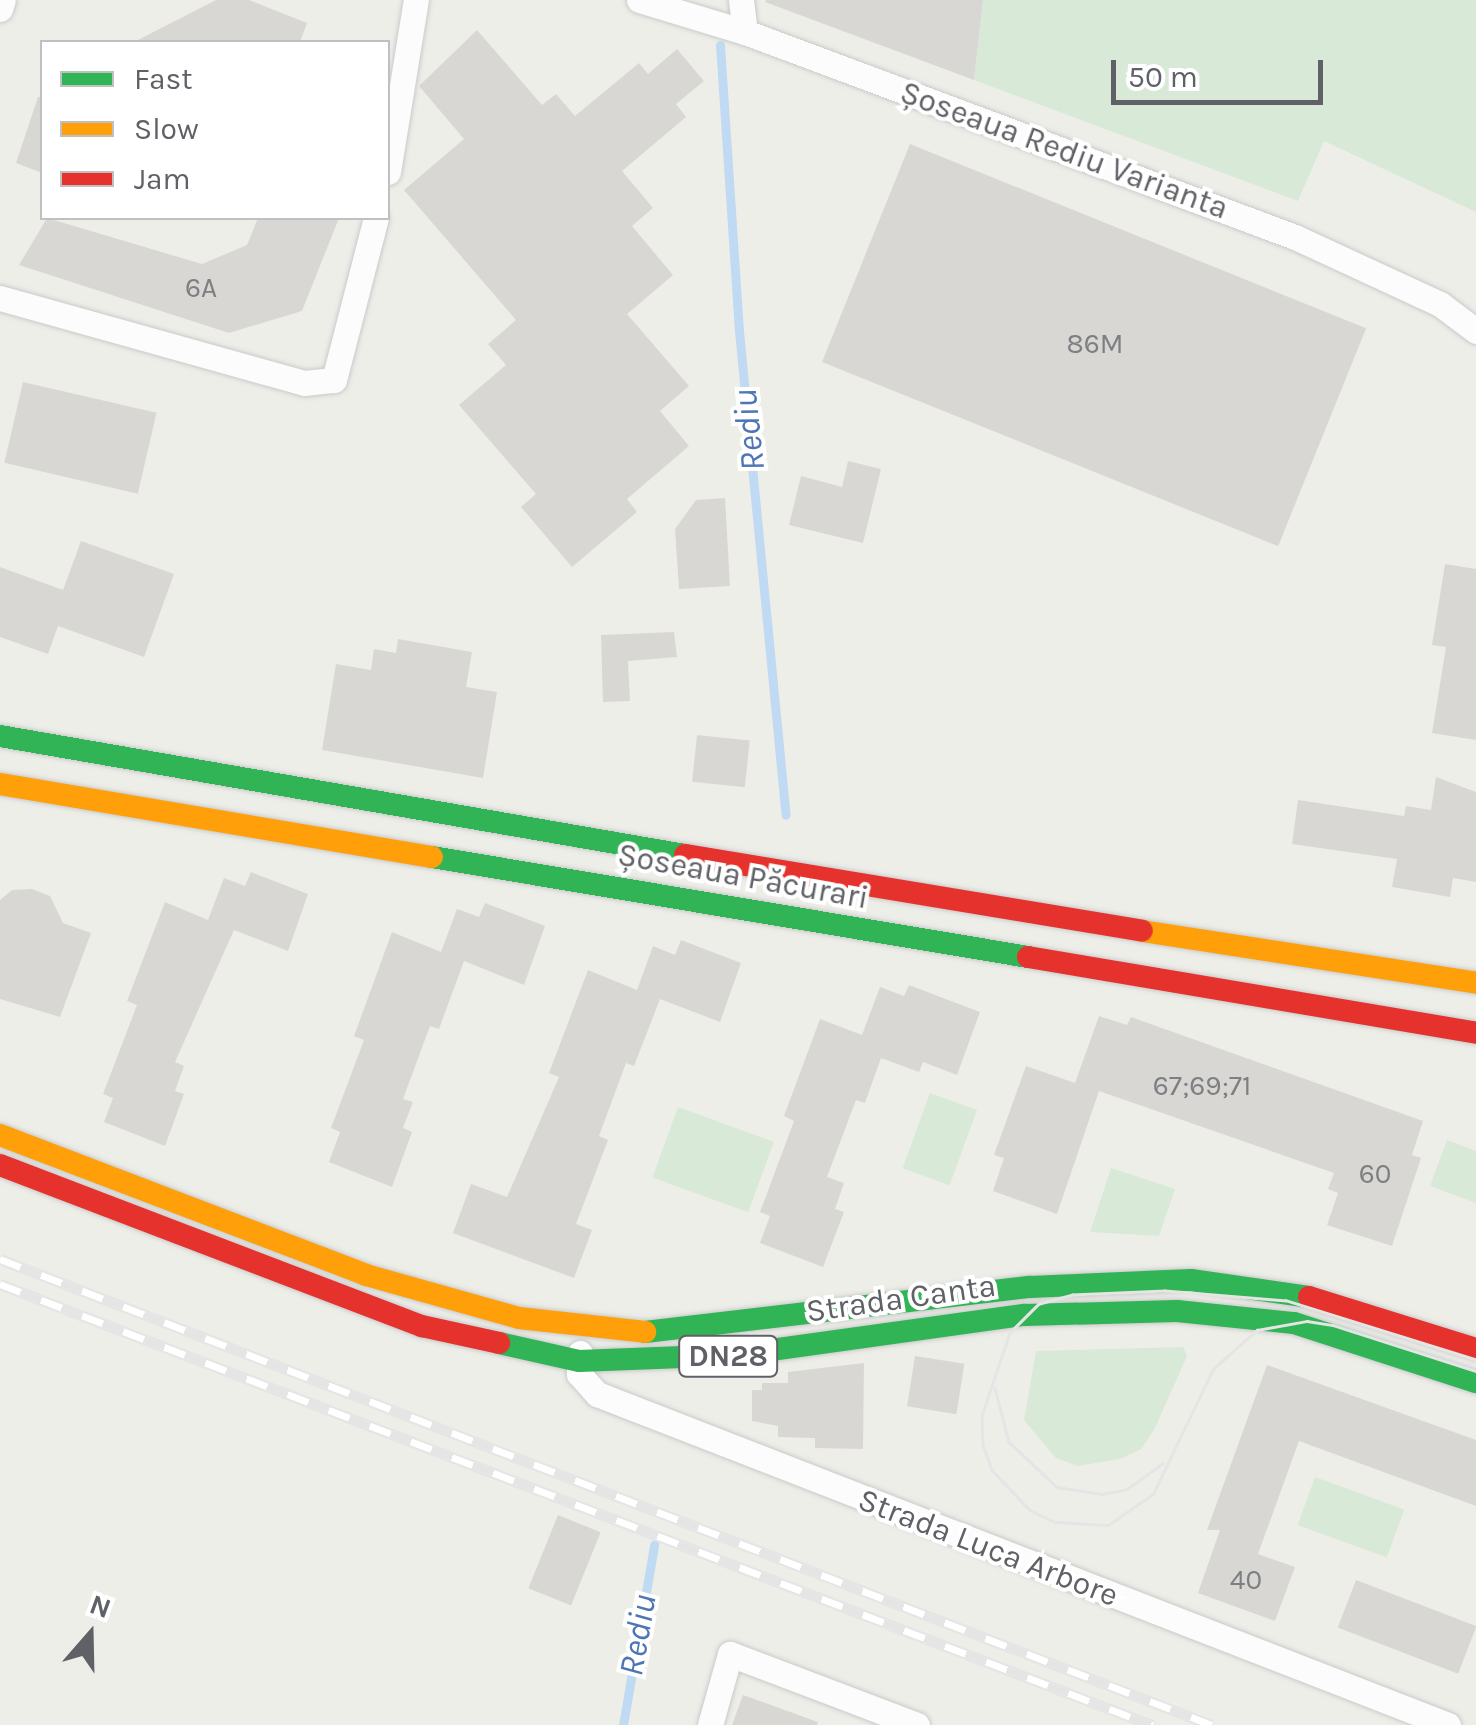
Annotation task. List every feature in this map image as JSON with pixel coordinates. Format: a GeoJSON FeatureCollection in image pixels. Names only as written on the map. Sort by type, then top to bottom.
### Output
{"type":"FeatureCollection","features":[{"type":"Feature","properties":{"kind":"main road","name":"Șoseaua Păcurari"},"geometry":{"type":"LineString","coordinates":[[0,736],[947,900],[1476,983]]}},
{"type":"Feature","properties":{"kind":"main road","name":"Șoseaua Păcurari"},"geometry":{"type":"LineString","coordinates":[[0,784],[1476,1033]]}},
{"type":"Feature","properties":{"kind":"main road","name":"Strada Canta"},"geometry":{"type":"LineString","coordinates":[[0,1135],[366,1275],[518,1318],[582,1328],[660,1333],[1030,1287],[1191,1280],[1284,1289],[1476,1349]]}},
{"type":"Feature","properties":{"kind":"main road","name":"Strada Canta"},"geometry":{"type":"LineString","coordinates":[[0,1165],[422,1326],[579,1361],[735,1355],[1025,1315],[1177,1311],[1294,1323],[1476,1382]]}},
{"type":"Feature","properties":{"kind":"street"},"geometry":{"type":"LineString","coordinates":[[0,9],[4,0]]}},
{"type":"Feature","properties":{"kind":"street"},"geometry":{"type":"LineString","coordinates":[[390,160],[416,0]]}},
{"type":"Feature","properties":{"kind":"street","name":"Șoseaua Rediu Varianta"},"geometry":{"type":"LineString","coordinates":[[639,0],[744,32],[1295,237],[1440,304],[1476,332]]}},
{"type":"Feature","properties":{"kind":"street"},"geometry":{"type":"LineString","coordinates":[[741,0],[744,32]]}},
{"type":"Feature","properties":{"kind":"street"},"geometry":{"type":"LineString","coordinates":[[0,298],[304,383],[334,380],[375,220]]}},
{"type":"Feature","properties":{"kind":"street"},"geometry":{"type":"LineString","coordinates":[[579,1361],[582,1328]]}},
{"type":"Feature","properties":{"kind":"street","name":"Strada Luca Arbore"},"geometry":{"type":"LineString","coordinates":[[579,1361],[578,1374],[596,1394],[1448,1725]]}},
{"type":"Feature","properties":{"kind":"street"},"geometry":{"type":"LineString","coordinates":[[710,1725],[730,1654],[917,1725]]}},
{"type":"Feature","properties":{"kind":"green space"},"geometry":{"type":"Polygon","coordinates":[[[983,0],[1476,0],[1476,212],[1324,141],[1298,201],[974,80],[983,0]]]}},
{"type":"Feature","properties":{"kind":"green space"},"geometry":{"type":"Polygon","coordinates":[[[930,1093],[977,1110],[950,1185],[903,1168],[930,1093]]]}},
{"type":"Feature","properties":{"kind":"green space"},"geometry":{"type":"Polygon","coordinates":[[[678,1107],[774,1142],[748,1212],[652,1177],[678,1107]]]}},
{"type":"Feature","properties":{"kind":"green space"},"geometry":{"type":"Polygon","coordinates":[[[1447,1140],[1476,1151],[1476,1203],[1430,1186],[1447,1140]]]}},
{"type":"Feature","properties":{"kind":"green space"},"geometry":{"type":"Polygon","coordinates":[[[1111,1168],[1175,1189],[1159,1236],[1090,1232],[1111,1168]]]}},
{"type":"Feature","properties":{"kind":"green space"},"geometry":{"type":"Polygon","coordinates":[[[1183,1347],[1187,1356],[1154,1430],[1141,1449],[1120,1459],[1078,1466],[1056,1458],[1024,1420],[1036,1351],[1183,1347]]]}},
{"type":"Feature","properties":{"kind":"green space"},"geometry":{"type":"Polygon","coordinates":[[[1315,1477],[1404,1509],[1387,1557],[1298,1525],[1315,1477]]]}},
{"type":"Feature","properties":{"kind":"building"},"geometry":{"type":"Polygon","coordinates":[[[216,0],[249,0],[307,23],[301,40],[138,40],[216,0]]]}},
{"type":"Feature","properties":{"kind":"building"},"geometry":{"type":"Polygon","coordinates":[[[983,0],[974,80],[765,2],[983,0]]]}},
{"type":"Feature","properties":{"kind":"building"},"geometry":{"type":"Polygon","coordinates":[[[477,30],[542,105],[556,94],[575,116],[639,63],[648,74],[677,49],[704,81],[676,104],[686,117],[622,171],[653,208],[632,226],[673,275],[627,314],[689,386],[660,411],[689,446],[627,499],[637,512],[572,567],[521,507],[536,494],[459,405],[506,365],[488,344],[516,320],[404,190],[464,139],[419,86],[477,30]]]}},
{"type":"Feature","properties":{"kind":"building"},"geometry":{"type":"Polygon","coordinates":[[[38,97],[40,97],[40,172],[16,163],[38,97]]]}},
{"type":"Feature","properties":{"kind":"building"},"geometry":{"type":"Polygon","coordinates":[[[910,144],[1366,328],[1278,546],[822,362],[910,144]]]}},
{"type":"Feature","properties":{"kind":"building"},"geometry":{"type":"Polygon","coordinates":[[[46,220],[202,264],[247,245],[257,220],[338,220],[302,311],[229,333],[19,265],[46,220]]]}},
{"type":"Feature","properties":{"kind":"building"},"geometry":{"type":"Polygon","coordinates":[[[23,382],[156,413],[138,494],[4,463],[23,382]]]}},
{"type":"Feature","properties":{"kind":"building"},"geometry":{"type":"Polygon","coordinates":[[[848,461],[881,469],[863,543],[789,525],[801,476],[842,487],[848,461]]]}},
{"type":"Feature","properties":{"kind":"building"},"geometry":{"type":"Polygon","coordinates":[[[725,498],[730,586],[679,589],[675,529],[696,500],[725,498]]]}},
{"type":"Feature","properties":{"kind":"building"},"geometry":{"type":"Polygon","coordinates":[[[81,541],[174,574],[144,657],[58,626],[48,654],[0,637],[0,567],[63,590],[81,541]]]}},
{"type":"Feature","properties":{"kind":"building"},"geometry":{"type":"Polygon","coordinates":[[[1445,564],[1476,569],[1476,740],[1432,733],[1446,647],[1432,645],[1445,564]]]}},
{"type":"Feature","properties":{"kind":"building"},"geometry":{"type":"Polygon","coordinates":[[[674,632],[677,657],[628,661],[630,701],[603,702],[601,635],[674,632]]]}},
{"type":"Feature","properties":{"kind":"building"},"geometry":{"type":"Polygon","coordinates":[[[398,639],[472,652],[466,687],[497,692],[483,778],[322,750],[336,664],[371,670],[374,649],[396,653],[398,639]]]}},
{"type":"Feature","properties":{"kind":"building"},"geometry":{"type":"Polygon","coordinates":[[[697,735],[750,741],[745,787],[692,782],[697,735]]]}},
{"type":"Feature","properties":{"kind":"building"},"geometry":{"type":"Polygon","coordinates":[[[1436,777],[1476,792],[1476,882],[1453,878],[1450,897],[1392,887],[1397,859],[1292,844],[1298,800],[1404,816],[1406,806],[1431,810],[1436,777]]]}},
{"type":"Feature","properties":{"kind":"building"},"geometry":{"type":"Polygon","coordinates":[[[251,872],[308,894],[288,951],[234,930],[175,1062],[184,1066],[175,1091],[184,1094],[165,1146],[104,1122],[113,1098],[103,1094],[137,1005],[127,1001],[165,902],[208,920],[224,878],[245,886],[251,872]]]}},
{"type":"Feature","properties":{"kind":"building"},"geometry":{"type":"Polygon","coordinates":[[[32,889],[50,896],[63,923],[91,933],[60,1017],[0,999],[0,900],[12,890],[32,889]]]}},
{"type":"Feature","properties":{"kind":"building"},"geometry":{"type":"Polygon","coordinates":[[[485,903],[545,926],[524,985],[464,961],[439,1029],[430,1026],[403,1099],[413,1102],[403,1128],[412,1132],[392,1187],[329,1162],[340,1132],[331,1128],[364,1040],[354,1036],[392,932],[441,952],[457,909],[479,917],[485,903]]]}},
{"type":"Feature","properties":{"kind":"building"},"geometry":{"type":"Polygon","coordinates":[[[681,940],[741,963],[720,1022],[660,999],[634,1066],[626,1063],[599,1136],[608,1140],[576,1224],[592,1230],[574,1278],[453,1233],[471,1184],[507,1197],[559,1077],[549,1073],[588,970],[637,990],[653,946],[675,955],[681,940]]]}},
{"type":"Feature","properties":{"kind":"building"},"geometry":{"type":"Polygon","coordinates":[[[909,985],[980,1012],[957,1075],[923,1062],[919,1072],[881,1058],[865,1103],[856,1100],[827,1177],[844,1183],[835,1209],[844,1212],[823,1267],[760,1243],[770,1216],[760,1212],[794,1121],[784,1116],[820,1019],[862,1035],[880,987],[904,996],[909,985]]]}},
{"type":"Feature","properties":{"kind":"building"},"geometry":{"type":"Polygon","coordinates":[[[1099,1016],[1127,1025],[1131,1017],[1423,1121],[1412,1155],[1421,1158],[1392,1246],[1327,1225],[1338,1193],[1328,1189],[1334,1173],[1099,1091],[1057,1214],[993,1191],[1004,1158],[994,1155],[1026,1066],[1075,1083],[1099,1016]]]}},
{"type":"Feature","properties":{"kind":"building"},"geometry":{"type":"Polygon","coordinates":[[[915,1356],[964,1364],[956,1414],[907,1406],[915,1356]]]}},
{"type":"Feature","properties":{"kind":"building"},"geometry":{"type":"Polygon","coordinates":[[[864,1363],[863,1449],[815,1448],[815,1438],[778,1437],[778,1426],[752,1421],[752,1390],[762,1390],[762,1383],[788,1383],[788,1372],[864,1363]]]}},
{"type":"Feature","properties":{"kind":"building"},"geometry":{"type":"Polygon","coordinates":[[[1267,1365],[1476,1440],[1476,1506],[1299,1441],[1258,1554],[1295,1567],[1275,1621],[1198,1593],[1220,1530],[1207,1530],[1267,1365]]]}},
{"type":"Feature","properties":{"kind":"building"},"geometry":{"type":"Polygon","coordinates":[[[558,1515],[601,1532],[571,1605],[528,1588],[558,1515]]]}},
{"type":"Feature","properties":{"kind":"building"},"geometry":{"type":"Polygon","coordinates":[[[1356,1580],[1476,1626],[1458,1674],[1338,1628],[1356,1580]]]}},
{"type":"Feature","properties":{"kind":"building"},"geometry":{"type":"Polygon","coordinates":[[[743,1695],[818,1722],[817,1725],[732,1725],[743,1695]]]}},
{"type":"Feature","properties":{"kind":"waterway","name":"Rediu"},"geometry":{"type":"LineString","coordinates":[[720,45],[739,331],[786,815]]}},
{"type":"Feature","properties":{"kind":"waterway","name":"Rediu"},"geometry":{"type":"LineString","coordinates":[[623,1725],[654,1545]]}},
{"type":"Feature","properties":{"kind":"tram line"},"geometry":{"type":"LineString","coordinates":[[1476,1360],[1286,1301],[1165,1291],[1073,1295],[1039,1304],[1010,1333],[982,1416],[983,1445],[992,1470],[1030,1510],[1055,1522],[1108,1525],[1153,1494],[1213,1369],[1257,1330],[1307,1321],[1333,1325],[1476,1371]]}},
{"type":"Feature","properties":{"kind":"tram line"},"geometry":{"type":"LineString","coordinates":[[995,1388],[1009,1442],[1057,1487],[1102,1494],[1127,1489],[1163,1463]]}},
{"type":"Feature","properties":{"kind":"railway"},"geometry":{"type":"LineString","coordinates":[[0,1259],[1212,1725]]}},
{"type":"Feature","properties":{"kind":"railway"},"geometry":{"type":"LineString","coordinates":[[0,1284],[1152,1725]]}},
{"type":"Feature","properties":{"kind":"traffic: fast"},"geometry":{"type":"LineString","coordinates":[[0,736],[685,855]]}},
{"type":"Feature","properties":{"kind":"traffic: fast"},"geometry":{"type":"LineString","coordinates":[[432,857],[1028,957]]}},
{"type":"Feature","properties":{"kind":"traffic: fast"},"geometry":{"type":"LineString","coordinates":[[645,1332],[1030,1287],[1191,1280],[1309,1297]]}},
{"type":"Feature","properties":{"kind":"traffic: fast"},"geometry":{"type":"LineString","coordinates":[[499,1343],[579,1361],[735,1355],[1025,1315],[1177,1311],[1294,1323],[1476,1382]]}},
{"type":"Feature","properties":{"kind":"traffic: slow"},"geometry":{"type":"LineString","coordinates":[[0,784],[432,857]]}},
{"type":"Feature","properties":{"kind":"traffic: slow"},"geometry":{"type":"LineString","coordinates":[[1142,931],[1476,983]]}},
{"type":"Feature","properties":{"kind":"traffic: slow"},"geometry":{"type":"LineString","coordinates":[[0,1135],[366,1275],[519,1318],[645,1332]]}},
{"type":"Feature","properties":{"kind":"traffic: jam"},"geometry":{"type":"LineString","coordinates":[[685,855],[1142,931]]}},
{"type":"Feature","properties":{"kind":"traffic: jam"},"geometry":{"type":"LineString","coordinates":[[1028,957],[1476,1033]]}},
{"type":"Feature","properties":{"kind":"traffic: jam"},"geometry":{"type":"LineString","coordinates":[[0,1165],[422,1326],[499,1343]]}},
{"type":"Feature","properties":{"kind":"traffic: jam"},"geometry":{"type":"LineString","coordinates":[[1309,1297],[1476,1349]]}}]}
